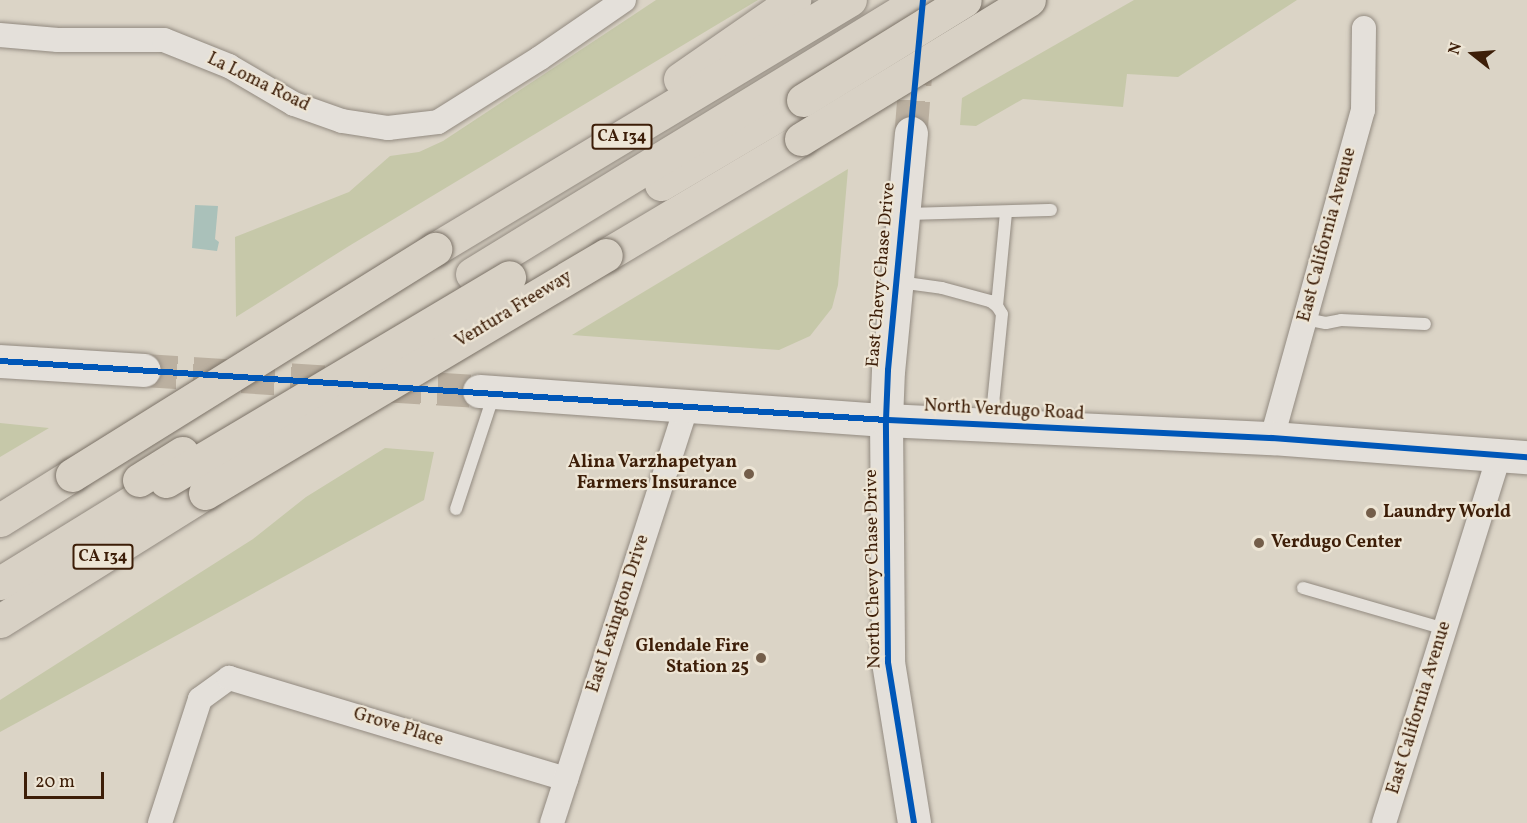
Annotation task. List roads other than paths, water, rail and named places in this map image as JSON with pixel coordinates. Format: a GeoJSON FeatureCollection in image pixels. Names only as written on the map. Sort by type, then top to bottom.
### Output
{"type":"FeatureCollection","features":[{"type":"Feature","properties":{"kind":"highway","name":"CA 134"},"geometry":{"type":"LineString","coordinates":[[0,520],[435,249],[802,12],[850,0]]}},
{"type":"Feature","properties":{"kind":"highway"},"geometry":{"type":"LineString","coordinates":[[0,562],[153,480],[509,277],[804,84],[920,0]]}},
{"type":"Feature","properties":{"kind":"highway"},"geometry":{"type":"LineString","coordinates":[[0,583],[153,480],[472,274],[804,84],[965,0]]}},
{"type":"Feature","properties":{"kind":"highway","name":"Ventura Freeway"},"geometry":{"type":"LineString","coordinates":[[0,621],[205,494],[801,139],[1029,0]]}},
{"type":"Feature","properties":{"kind":"main road","name":"East Chevy Chase Drive"},"geometry":{"type":"LineString","coordinates":[[886,420],[888,370],[911,133]]}},
{"type":"Feature","properties":{"kind":"main road"},"geometry":{"type":"LineString","coordinates":[[0,361],[144,370]]}},
{"type":"Feature","properties":{"kind":"main road","name":"North Verdugo Road"},"geometry":{"type":"LineString","coordinates":[[487,392],[886,420],[1272,438],[1513,456]]}},
{"type":"Feature","properties":{"kind":"main road","name":"North Chevy Chase Drive"},"geometry":{"type":"LineString","coordinates":[[886,420],[888,662],[914,823]]}},
{"type":"Feature","properties":{"kind":"street","name":"La Loma Road"},"geometry":{"type":"LineString","coordinates":[[0,35],[58,40],[164,40],[229,66],[300,107],[342,122],[388,128],[438,122],[540,58],[621,0]]}},
{"type":"Feature","properties":{"kind":"street","name":"East California Avenue"},"geometry":{"type":"LineString","coordinates":[[1272,438],[1363,110],[1364,28]]}},
{"type":"Feature","properties":{"kind":"street","name":"East Lexington Drive"},"geometry":{"type":"LineString","coordinates":[[552,823],[687,406]]}},
{"type":"Feature","properties":{"kind":"street","name":"East California Avenue"},"geometry":{"type":"LineString","coordinates":[[1384,823],[1444,629],[1513,456]]}},
{"type":"Feature","properties":{"kind":"street","name":"Grove Place"},"geometry":{"type":"LineString","coordinates":[[160,823],[200,699],[230,678],[566,779]]}},
{"type":"Feature","properties":{"kind":"lane"},"geometry":{"type":"LineString","coordinates":[[903,214],[1051,210]]}},
{"type":"Feature","properties":{"kind":"lane"},"geometry":{"type":"LineString","coordinates":[[997,306],[1006,212]]}},
{"type":"Feature","properties":{"kind":"lane"},"geometry":{"type":"LineString","coordinates":[[896,282],[942,288],[990,300],[997,306],[1002,314],[991,425]]}},
{"type":"Feature","properties":{"kind":"lane"},"geometry":{"type":"LineString","coordinates":[[1305,319],[1326,323],[1341,320],[1425,324]]}},
{"type":"Feature","properties":{"kind":"lane"},"geometry":{"type":"LineString","coordinates":[[456,509],[487,392]]}},
{"type":"Feature","properties":{"kind":"lane"},"geometry":{"type":"LineString","coordinates":[[1303,588],[1444,629]]}},
{"type":"Feature","properties":{"kind":"water"},"geometry":{"type":"Polygon","coordinates":[[[195,205],[218,206],[215,239],[219,242],[217,251],[192,248],[195,205]]]}},
{"type":"Feature","properties":{"kind":"tunnel"},"geometry":{"type":"LineString","coordinates":[[911,133],[918,45]]}},
{"type":"Feature","properties":{"kind":"tunnel"},"geometry":{"type":"LineString","coordinates":[[144,370],[479,391]]}},
{"type":"Feature","properties":{"kind":"place","name":"Alina Varzhapetyan Farmers Insurance"},"geometry":{"type":"Point","coordinates":[749,474]}},
{"type":"Feature","properties":{"kind":"place","name":"Laundry World"},"geometry":{"type":"Point","coordinates":[1371,513]}},
{"type":"Feature","properties":{"kind":"place","name":"Verdugo Center"},"geometry":{"type":"Point","coordinates":[1259,543]}},
{"type":"Feature","properties":{"kind":"place","name":"Glendale Fire Station 25"},"geometry":{"type":"Point","coordinates":[761,658]}}]}
